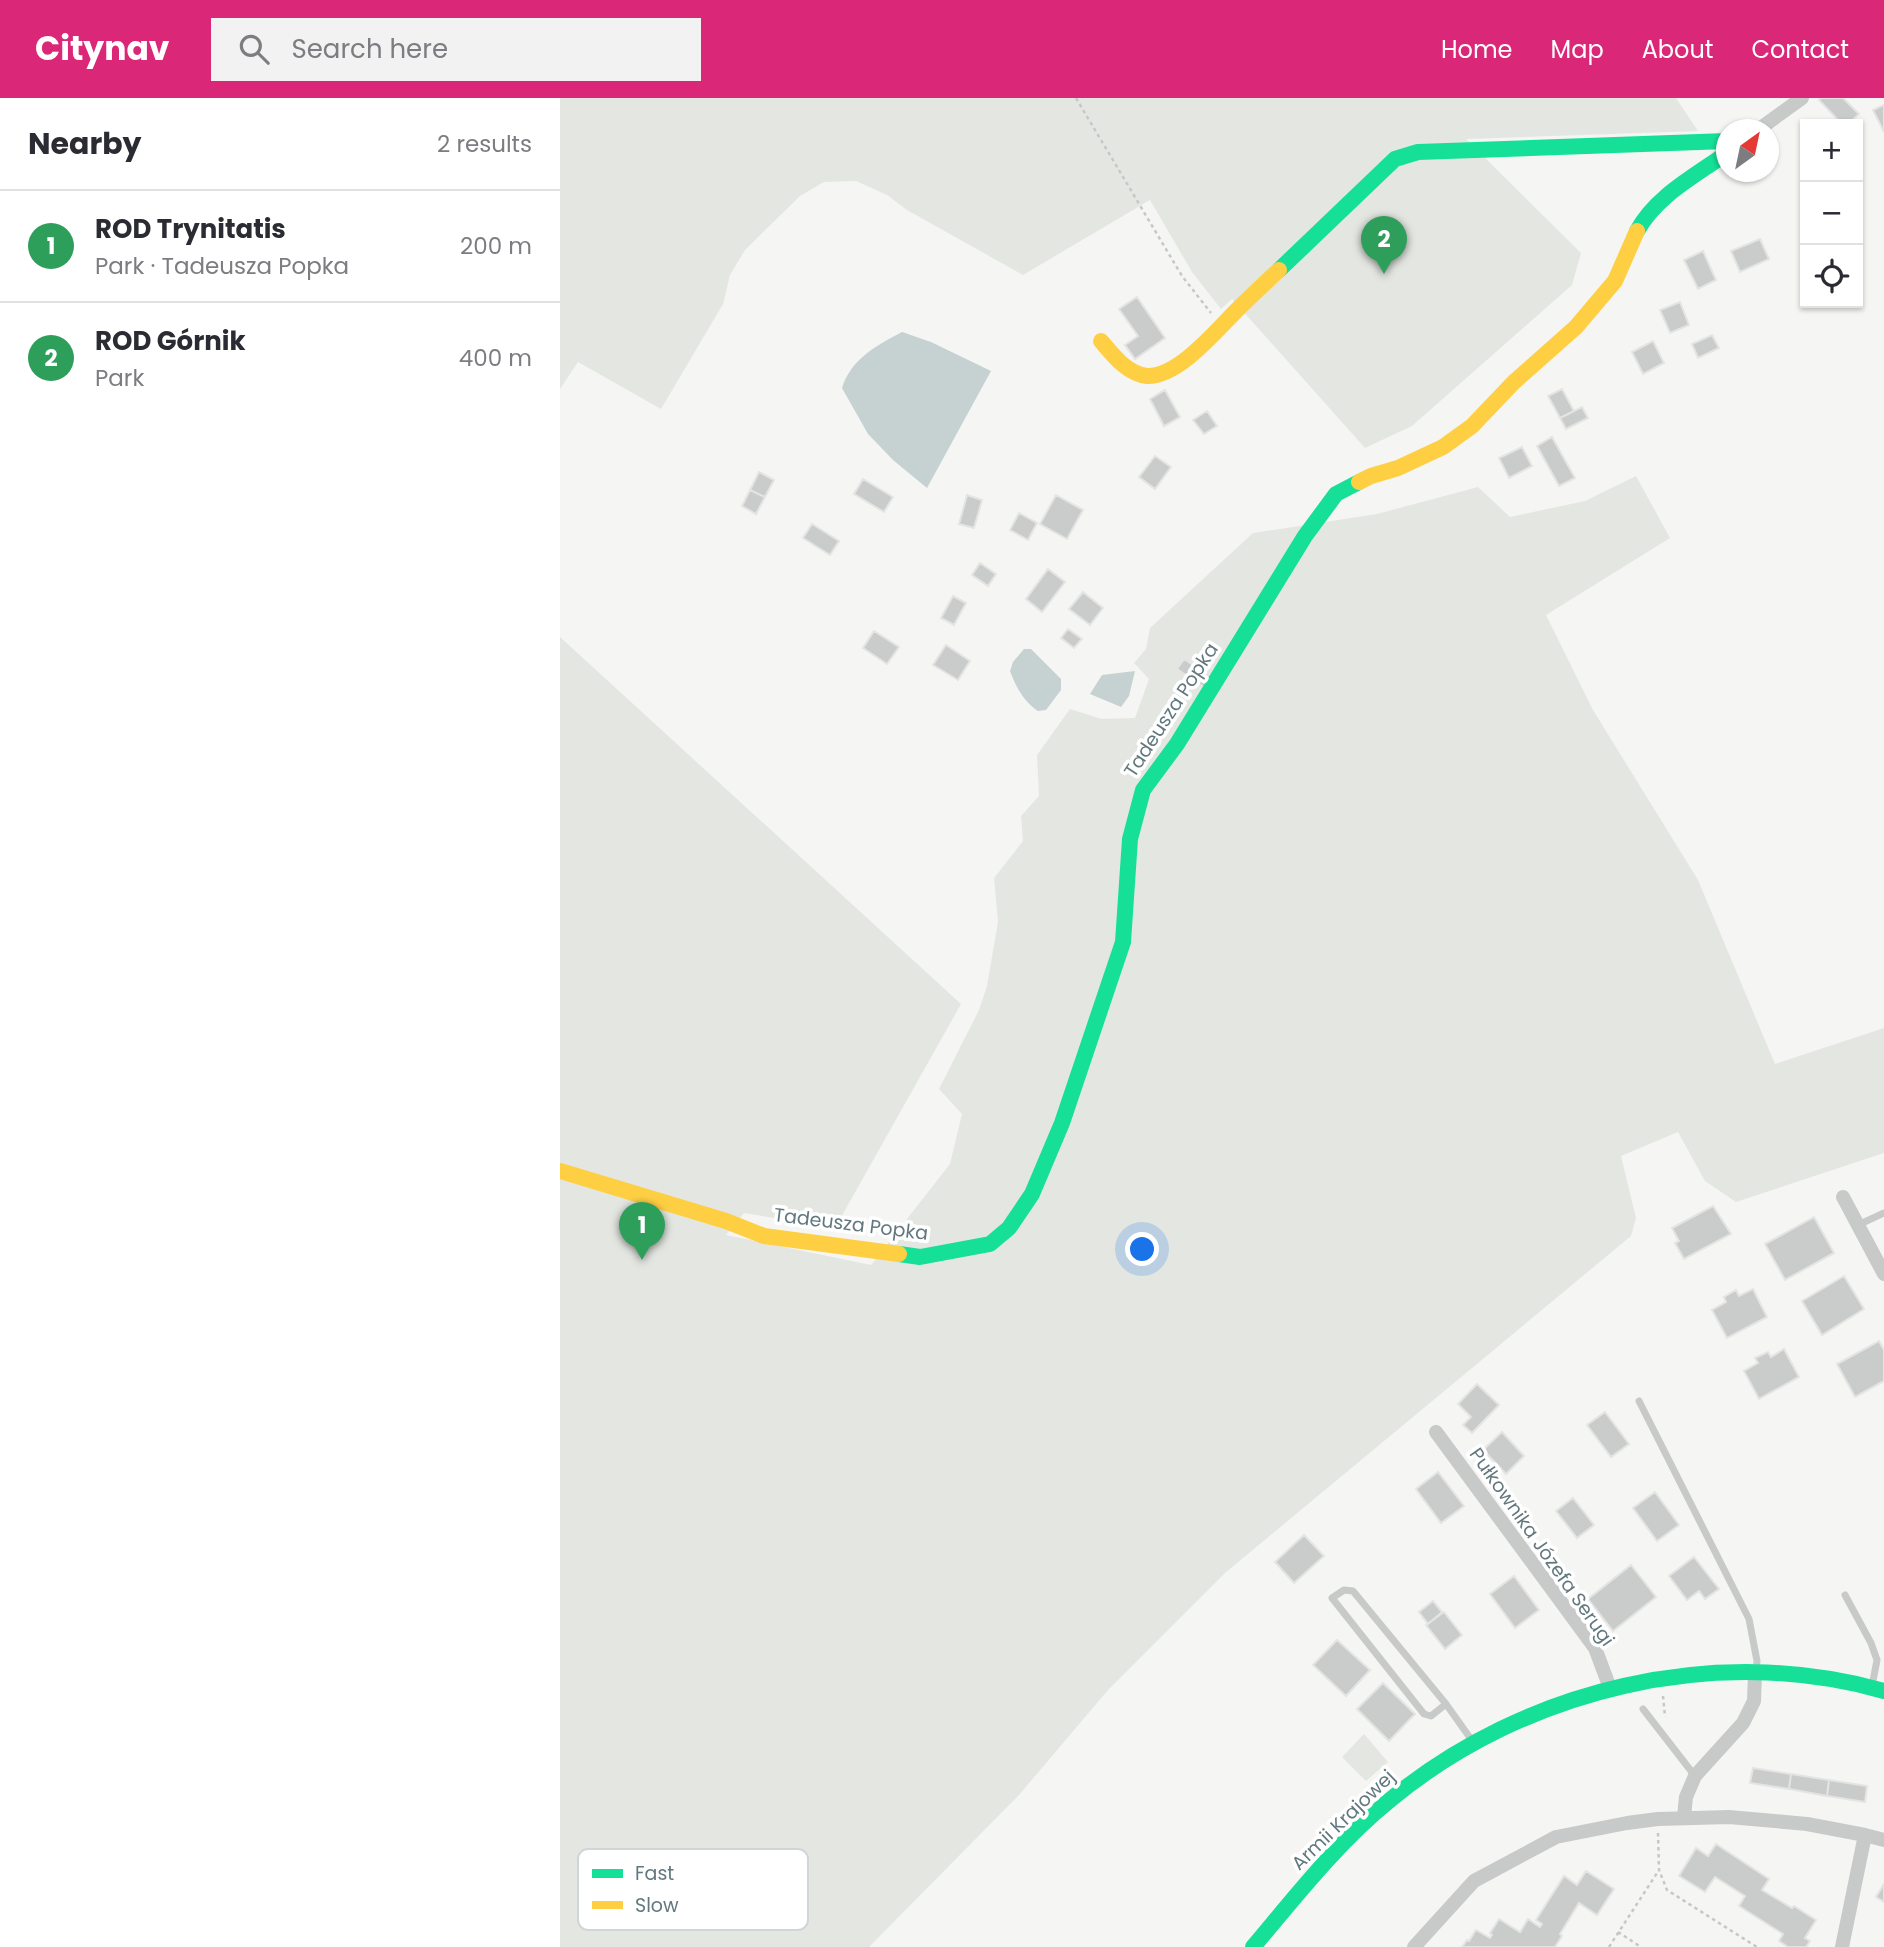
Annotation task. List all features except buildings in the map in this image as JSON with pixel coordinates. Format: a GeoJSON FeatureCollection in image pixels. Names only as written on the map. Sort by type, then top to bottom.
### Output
{"type":"FeatureCollection","features":[{"type":"Feature","properties":{"kind":"street"},"geometry":{"type":"LineString","coordinates":[[1773,119],[1802,98]]}},
{"type":"Feature","properties":{"kind":"street"},"geometry":{"type":"LineString","coordinates":[[1101,341],[1116,361],[1147,376],[1163,374],[1176,367],[1222,327],[1395,159],[1418,152],[1716,141]]}},
{"type":"Feature","properties":{"kind":"street","name":"Tadeusza Popka"},"geometry":{"type":"LineString","coordinates":[[560,1171],[764,1236],[920,1257],[990,1244],[1009,1228],[1031,1194],[1062,1123],[1123,942],[1130,839],[1143,790],[1177,744],[1305,536],[1336,494],[1443,447],[1472,426],[1514,382],[1576,327],[1615,281],[1635,234],[1656,204],[1716,161]]}},
{"type":"Feature","properties":{"kind":"street"},"geometry":{"type":"LineString","coordinates":[[1843,1197],[1884,1274]]}},
{"type":"Feature","properties":{"kind":"street","name":"Pułkownika Józefa Serugi"},"geometry":{"type":"LineString","coordinates":[[1436,1432],[1595,1648],[1610,1688]]}},
{"type":"Feature","properties":{"kind":"street","name":"Armii Krajowej"},"geometry":{"type":"LineString","coordinates":[[1253,1947],[1319,1871],[1410,1783],[1474,1743],[1528,1716],[1610,1688],[1717,1673],[1804,1674],[1878,1689]]}},
{"type":"Feature","properties":{"kind":"street"},"geometry":{"type":"LineString","coordinates":[[1684,1817],[1686,1797],[1695,1776],[1743,1723],[1754,1701],[1755,1673]]}},
{"type":"Feature","properties":{"kind":"street"},"geometry":{"type":"LineString","coordinates":[[1414,1947],[1474,1881],[1556,1837],[1627,1823],[1684,1817],[1742,1818],[1807,1824],[1884,1840]]}},
{"type":"Feature","properties":{"kind":"street"},"geometry":{"type":"LineString","coordinates":[[1842,1947],[1865,1835]]}},
{"type":"Feature","properties":{"kind":"lane"},"geometry":{"type":"LineString","coordinates":[[1858,1225],[1884,1213]]}},
{"type":"Feature","properties":{"kind":"lane"},"geometry":{"type":"LineString","coordinates":[[1639,1401],[1749,1619],[1757,1661],[1755,1673]]}},
{"type":"Feature","properties":{"kind":"lane"},"geometry":{"type":"LineString","coordinates":[[1446,1704],[1431,1716],[1424,1714],[1332,1598],[1343,1590],[1353,1591],[1446,1704],[1474,1743]]}},
{"type":"Feature","properties":{"kind":"lane"},"geometry":{"type":"LineString","coordinates":[[1845,1595],[1871,1643],[1877,1660],[1878,1689]]}},
{"type":"Feature","properties":{"kind":"lane"},"geometry":{"type":"LineString","coordinates":[[1643,1709],[1695,1776]]}},
{"type":"Feature","properties":{"kind":"path"},"geometry":{"type":"LineString","coordinates":[[1076,98],[1182,276],[1222,327]]}},
{"type":"Feature","properties":{"kind":"path"},"geometry":{"type":"LineString","coordinates":[[1663,1700],[1665,1714]]}},
{"type":"Feature","properties":{"kind":"path"},"geometry":{"type":"LineString","coordinates":[[1658,1819],[1659,1870],[1667,1890],[1757,1947]]}},
{"type":"Feature","properties":{"kind":"path"},"geometry":{"type":"LineString","coordinates":[[1609,1947],[1659,1870]]}},
{"type":"Feature","properties":{"kind":"path"},"geometry":{"type":"LineString","coordinates":[[1618,1932],[1641,1947]]}},
{"type":"Feature","properties":{"kind":"shaded area"},"geometry":{"type":"Polygon","coordinates":[[[560,98],[1676,98],[1698,131],[1466,139],[1581,253],[1572,285],[1412,426],[1365,448],[1232,299],[1221,309],[1192,272],[1150,200],[1023,275],[907,210],[887,195],[856,181],[824,182],[800,196],[745,250],[730,275],[723,304],[661,409],[578,362],[560,389],[560,98]]]}},
{"type":"Feature","properties":{"kind":"shaded area"},"geometry":{"type":"Polygon","coordinates":[[[902,332],[931,342],[991,371],[927,488],[893,460],[868,434],[842,388],[858,361],[902,332]]]}},
{"type":"Feature","properties":{"kind":"shaded area"},"geometry":{"type":"Polygon","coordinates":[[[1636,476],[1670,538],[1546,615],[1593,710],[1698,880],[1775,1064],[1884,1028],[1884,1153],[1736,1202],[1705,1181],[1678,1132],[1621,1156],[1636,1218],[1631,1236],[1225,1573],[1108,1690],[1019,1795],[869,1947],[560,1947],[560,637],[961,1004],[835,1228],[744,1213],[726,1235],[871,1265],[950,1164],[962,1114],[939,1089],[979,1010],[987,986],[998,922],[994,878],[1023,841],[1021,816],[1039,796],[1037,755],[1070,709],[1102,719],[1135,718],[1149,679],[1134,663],[1146,649],[1150,628],[1253,533],[1377,514],[1478,487],[1510,517],[1585,501],[1636,476]]]}},
{"type":"Feature","properties":{"kind":"shaded area"},"geometry":{"type":"Polygon","coordinates":[[[1024,649],[1031,649],[1061,679],[1061,690],[1046,710],[1038,711],[1025,699],[1010,671],[1013,662],[1024,649]]]}},
{"type":"Feature","properties":{"kind":"shaded area"},"geometry":{"type":"Polygon","coordinates":[[[1135,671],[1129,696],[1121,707],[1090,694],[1102,675],[1135,671]]]}},
{"type":"Feature","properties":{"kind":"shaded area"},"geometry":{"type":"Polygon","coordinates":[[[1364,1734],[1388,1762],[1366,1781],[1342,1757],[1364,1734]]]}},
{"type":"Feature","properties":{"kind":"traffic: fast"},"geometry":{"type":"LineString","coordinates":[[1279,270],[1395,159],[1418,152],[1716,141]]}},
{"type":"Feature","properties":{"kind":"traffic: fast"},"geometry":{"type":"LineString","coordinates":[[1637,231],[1665,197],[1716,161]]}},
{"type":"Feature","properties":{"kind":"traffic: fast"},"geometry":{"type":"LineString","coordinates":[[899,1254],[920,1257],[990,1244],[1009,1228],[1032,1194],[1062,1123],[1123,942],[1130,839],[1143,790],[1177,744],[1305,536],[1336,494],[1359,482]]}},
{"type":"Feature","properties":{"kind":"traffic: fast"},"geometry":{"type":"LineString","coordinates":[[1253,1947],[1335,1852],[1390,1800],[1443,1761],[1500,1729],[1561,1704],[1624,1686],[1689,1675],[1755,1672],[1820,1677],[1884,1691]]}},
{"type":"Feature","properties":{"kind":"traffic: slow"},"geometry":{"type":"LineString","coordinates":[[1359,482],[1443,447],[1472,426],[1514,382],[1576,327],[1615,281],[1637,231]]}},
{"type":"Feature","properties":{"kind":"traffic: slow"},"geometry":{"type":"LineString","coordinates":[[1101,341],[1133,372],[1147,376],[1159,374],[1184,361],[1196,351],[1279,270]]}},
{"type":"Feature","properties":{"kind":"traffic: slow"},"geometry":{"type":"LineString","coordinates":[[560,1171],[726,1221],[764,1236],[899,1254]]}},
{"type":"Feature","properties":{"kind":"place","name":"ROD Górnik"},"geometry":{"type":"Point","coordinates":[1384,274]}},
{"type":"Feature","properties":{"kind":"place","name":"ROD Trynitatis"},"geometry":{"type":"Point","coordinates":[642,1260]}}]}
